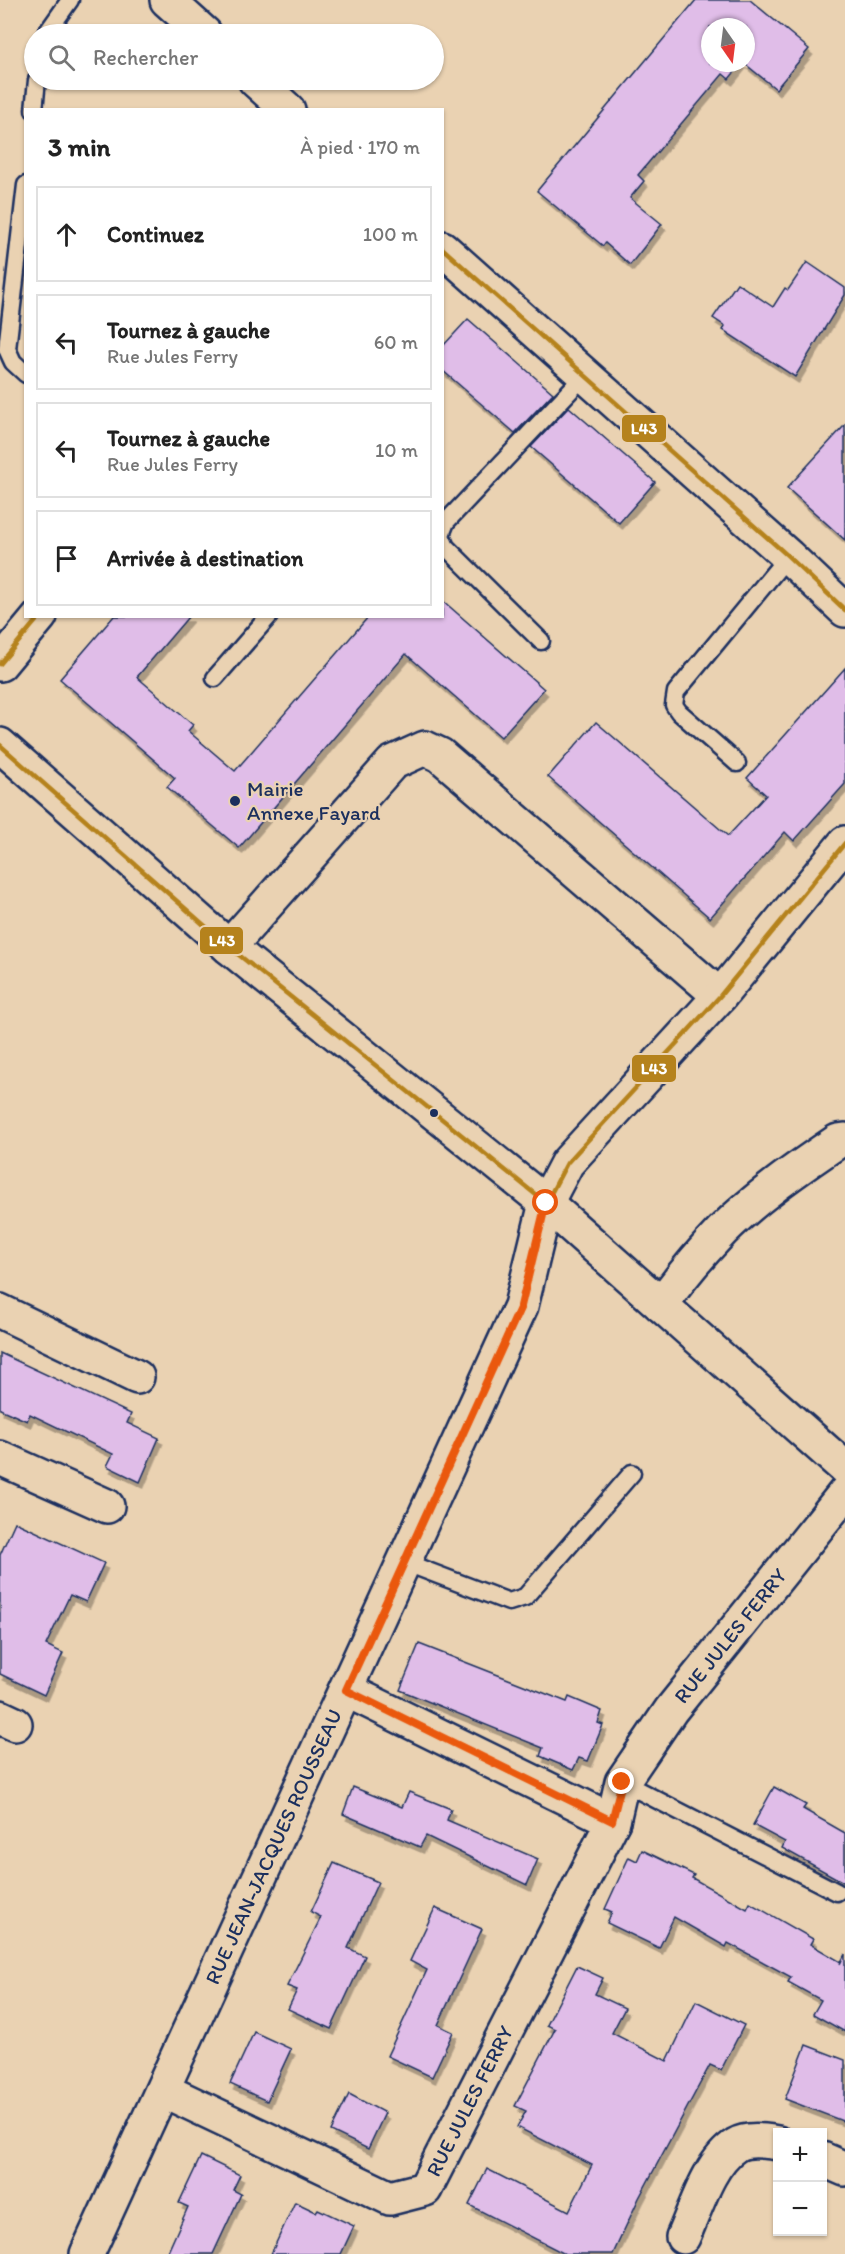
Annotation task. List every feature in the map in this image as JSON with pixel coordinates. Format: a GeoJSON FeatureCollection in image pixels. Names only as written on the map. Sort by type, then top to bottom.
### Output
{"type":"FeatureCollection","features":[{"type":"Feature","properties":{"kind":"street"},"geometry":{"type":"LineString","coordinates":[[166,0],[194,24]]}},
{"type":"Feature","properties":{"kind":"street"},"geometry":{"type":"LineString","coordinates":[[266,90],[286,108]]}},
{"type":"Feature","properties":{"kind":"street"},"geometry":{"type":"LineString","coordinates":[[444,250],[788,556],[845,610]]}},
{"type":"Feature","properties":{"kind":"street"},"geometry":{"type":"LineString","coordinates":[[0,664],[38,618]]}},
{"type":"Feature","properties":{"kind":"street"},"geometry":{"type":"LineString","coordinates":[[0,745],[229,947],[546,1203],[845,1468]]}},
{"type":"Feature","properties":{"kind":"street"},"geometry":{"type":"LineString","coordinates":[[229,947],[392,763],[425,748],[440,754],[720,996]]}},
{"type":"Feature","properties":{"kind":"street","name":"RUE JEAN-JACQUES ROUSSEAU"},"geometry":{"type":"LineString","coordinates":[[87,2254],[521,1306],[546,1203],[567,1163],[720,996],[845,843]]}},
{"type":"Feature","properties":{"kind":"street"},"geometry":{"type":"LineString","coordinates":[[661,1305],[679,1280],[723,1230],[795,1170],[838,1141],[845,1140]]}},
{"type":"Feature","properties":{"kind":"street"},"geometry":{"type":"LineString","coordinates":[[0,1311],[137,1377]]}},
{"type":"Feature","properties":{"kind":"street"},"geometry":{"type":"LineString","coordinates":[[0,1458],[107,1506]]}},
{"type":"Feature","properties":{"kind":"street","name":"RUE JULES FERRY"},"geometry":{"type":"LineString","coordinates":[[162,2090],[390,2198],[425,2189],[612,1821],[622,1782],[671,1710],[845,1493]]}},
{"type":"Feature","properties":{"kind":"street"},"geometry":{"type":"LineString","coordinates":[[346,1690],[612,1821]]}},
{"type":"Feature","properties":{"kind":"street"},"geometry":{"type":"LineString","coordinates":[[683,2237],[715,2165],[737,2144],[759,2140],[773,2142]]}},
{"type":"Feature","properties":{"kind":"street"},"geometry":{"type":"LineString","coordinates":[[827,2162],[845,2169]]}},
{"type":"Feature","properties":{"kind":"lane"},"geometry":{"type":"LineString","coordinates":[[53,24],[70,0]]}},
{"type":"Feature","properties":{"kind":"lane"},"geometry":{"type":"LineString","coordinates":[[34,108],[36,90]]}},
{"type":"Feature","properties":{"kind":"lane"},"geometry":{"type":"LineString","coordinates":[[24,202],[7,349],[13,362],[24,372]]}},
{"type":"Feature","properties":{"kind":"lane"},"geometry":{"type":"LineString","coordinates":[[444,527],[446,522],[585,375]]}},
{"type":"Feature","properties":{"kind":"lane"},"geometry":{"type":"LineString","coordinates":[[444,542],[542,641]]}},
{"type":"Feature","properties":{"kind":"lane"},"geometry":{"type":"LineString","coordinates":[[737,763],[679,712],[674,705],[676,692],[788,556]]}},
{"type":"Feature","properties":{"kind":"lane"},"geometry":{"type":"LineString","coordinates":[[215,678],[266,618]]}},
{"type":"Feature","properties":{"kind":"lane"},"geometry":{"type":"LineString","coordinates":[[404,1562],[509,1602],[525,1597],[632,1473]]}},
{"type":"Feature","properties":{"kind":"lane"},"geometry":{"type":"LineString","coordinates":[[622,1782],[837,1892]]}},
{"type":"Feature","properties":{"kind":"building"},"geometry":{"type":"Polygon","coordinates":[[[696,0],[750,0],[809,49],[776,89],[755,72],[755,18],[701,18],[701,72],[735,72],[729,79],[723,74],[638,175],[644,181],[630,198],[662,224],[630,265],[605,243],[603,246],[537,191],[696,0]]]}},
{"type":"Feature","properties":{"kind":"building"},"geometry":{"type":"Polygon","coordinates":[[[807,262],[845,288],[845,295],[795,377],[723,330],[725,326],[713,318],[737,283],[773,307],[785,288],[788,290],[807,262]]]}},
{"type":"Feature","properties":{"kind":"building"},"geometry":{"type":"Polygon","coordinates":[[[468,319],[553,393],[515,433],[444,372],[444,345],[468,319]]]}},
{"type":"Feature","properties":{"kind":"building"},"geometry":{"type":"Polygon","coordinates":[[[569,407],[655,482],[619,523],[531,447],[569,407]]]}},
{"type":"Feature","properties":{"kind":"building"},"geometry":{"type":"Polygon","coordinates":[[[845,425],[845,540],[787,488],[845,425]]]}},
{"type":"Feature","properties":{"kind":"building"},"geometry":{"type":"Polygon","coordinates":[[[444,602],[544,689],[501,737],[406,654],[239,848],[167,787],[175,778],[60,679],[112,618],[187,618],[137,677],[193,725],[188,731],[235,771],[367,618],[444,618],[444,602]]]}},
{"type":"Feature","properties":{"kind":"building"},"geometry":{"type":"Polygon","coordinates":[[[845,668],[845,784],[794,841],[785,832],[710,918],[548,777],[596,722],[728,836],[766,795],[747,778],[845,668]]]}},
{"type":"Feature","properties":{"kind":"building"},"geometry":{"type":"Polygon","coordinates":[[[0,1353],[131,1414],[127,1423],[159,1438],[140,1482],[107,1466],[113,1454],[30,1414],[27,1421],[0,1409],[0,1353]]]}},
{"type":"Feature","properties":{"kind":"building"},"geometry":{"type":"Polygon","coordinates":[[[15,1522],[104,1563],[86,1602],[70,1595],[46,1645],[63,1653],[44,1695],[0,1674],[0,1555],[15,1522]]]}},
{"type":"Feature","properties":{"kind":"building"},"geometry":{"type":"Polygon","coordinates":[[[419,1644],[567,1702],[569,1697],[602,1711],[598,1723],[603,1725],[588,1761],[579,1758],[573,1770],[540,1756],[543,1748],[400,1690],[419,1644]]]}},
{"type":"Feature","properties":{"kind":"building"},"geometry":{"type":"Polygon","coordinates":[[[353,1787],[402,1807],[409,1792],[451,1809],[447,1820],[538,1859],[527,1885],[426,1836],[420,1847],[343,1814],[353,1787]]]}},
{"type":"Feature","properties":{"kind":"building"},"geometry":{"type":"Polygon","coordinates":[[[774,1787],[806,1805],[803,1809],[845,1833],[845,1883],[782,1848],[785,1842],[753,1825],[774,1787]]]}},
{"type":"Feature","properties":{"kind":"building"},"geometry":{"type":"Polygon","coordinates":[[[642,1850],[694,1875],[692,1878],[747,1909],[750,1903],[813,1939],[810,1944],[841,1962],[845,1954],[845,2032],[813,2014],[821,2000],[788,1982],[791,1977],[728,1943],[726,1947],[674,1917],[659,1948],[607,1923],[612,1912],[605,1909],[629,1857],[637,1861],[642,1850]]]}},
{"type":"Feature","properties":{"kind":"building"},"geometry":{"type":"Polygon","coordinates":[[[334,1863],[378,1882],[348,1948],[365,1956],[331,2029],[288,2009],[297,1990],[287,1986],[321,1917],[311,1912],[334,1863]]]}},
{"type":"Feature","properties":{"kind":"building"},"geometry":{"type":"Polygon","coordinates":[[[435,1908],[482,1929],[438,2025],[453,2032],[432,2077],[387,2056],[427,1970],[410,1961],[435,1908]]]}},
{"type":"Feature","properties":{"kind":"building"},"geometry":{"type":"Polygon","coordinates":[[[577,1966],[603,1978],[595,1994],[625,2008],[612,2033],[667,2061],[696,2001],[744,2025],[721,2070],[710,2065],[639,2198],[613,2254],[565,2254],[469,2205],[487,2169],[569,2211],[592,2165],[517,2127],[526,2111],[515,2106],[555,2029],[547,2025],[577,1966]]]}},
{"type":"Feature","properties":{"kind":"building"},"geometry":{"type":"Polygon","coordinates":[[[254,2032],[291,2049],[267,2101],[230,2084],[254,2032]]]}},
{"type":"Feature","properties":{"kind":"building"},"geometry":{"type":"Polygon","coordinates":[[[806,2045],[845,2060],[845,2122],[785,2099],[806,2045]]]}},
{"type":"Feature","properties":{"kind":"building"},"geometry":{"type":"Polygon","coordinates":[[[349,2094],[385,2113],[368,2149],[331,2131],[349,2094]]]}},
{"type":"Feature","properties":{"kind":"building"},"geometry":{"type":"Polygon","coordinates":[[[201,2156],[240,2175],[233,2190],[241,2194],[213,2254],[167,2254],[188,2207],[179,2203],[201,2156]]]}},
{"type":"Feature","properties":{"kind":"building"},"geometry":{"type":"Polygon","coordinates":[[[295,2202],[316,2212],[318,2209],[354,2226],[341,2254],[271,2254],[295,2202]]]}},
{"type":"Feature","properties":{"kind":"transit line","name":"L43"},"geometry":{"type":"LineString","coordinates":[[444,250],[788,556],[845,610]]}},
{"type":"Feature","properties":{"kind":"transit line","name":"L43"},"geometry":{"type":"LineString","coordinates":[[0,664],[38,618]]}},
{"type":"Feature","properties":{"kind":"transit line","name":"L43"},"geometry":{"type":"LineString","coordinates":[[0,745],[229,947],[546,1203],[567,1163],[720,996],[845,843]]}},
{"type":"Feature","properties":{"kind":"place","name":"Mairie Annexe Fayard"},"geometry":{"type":"Point","coordinates":[235,801]}},
{"type":"Feature","properties":{"kind":"route"},"geometry":{"type":"LineString","coordinates":[[546,1203],[521,1306],[346,1690],[612,1821],[622,1782]]}}]}
